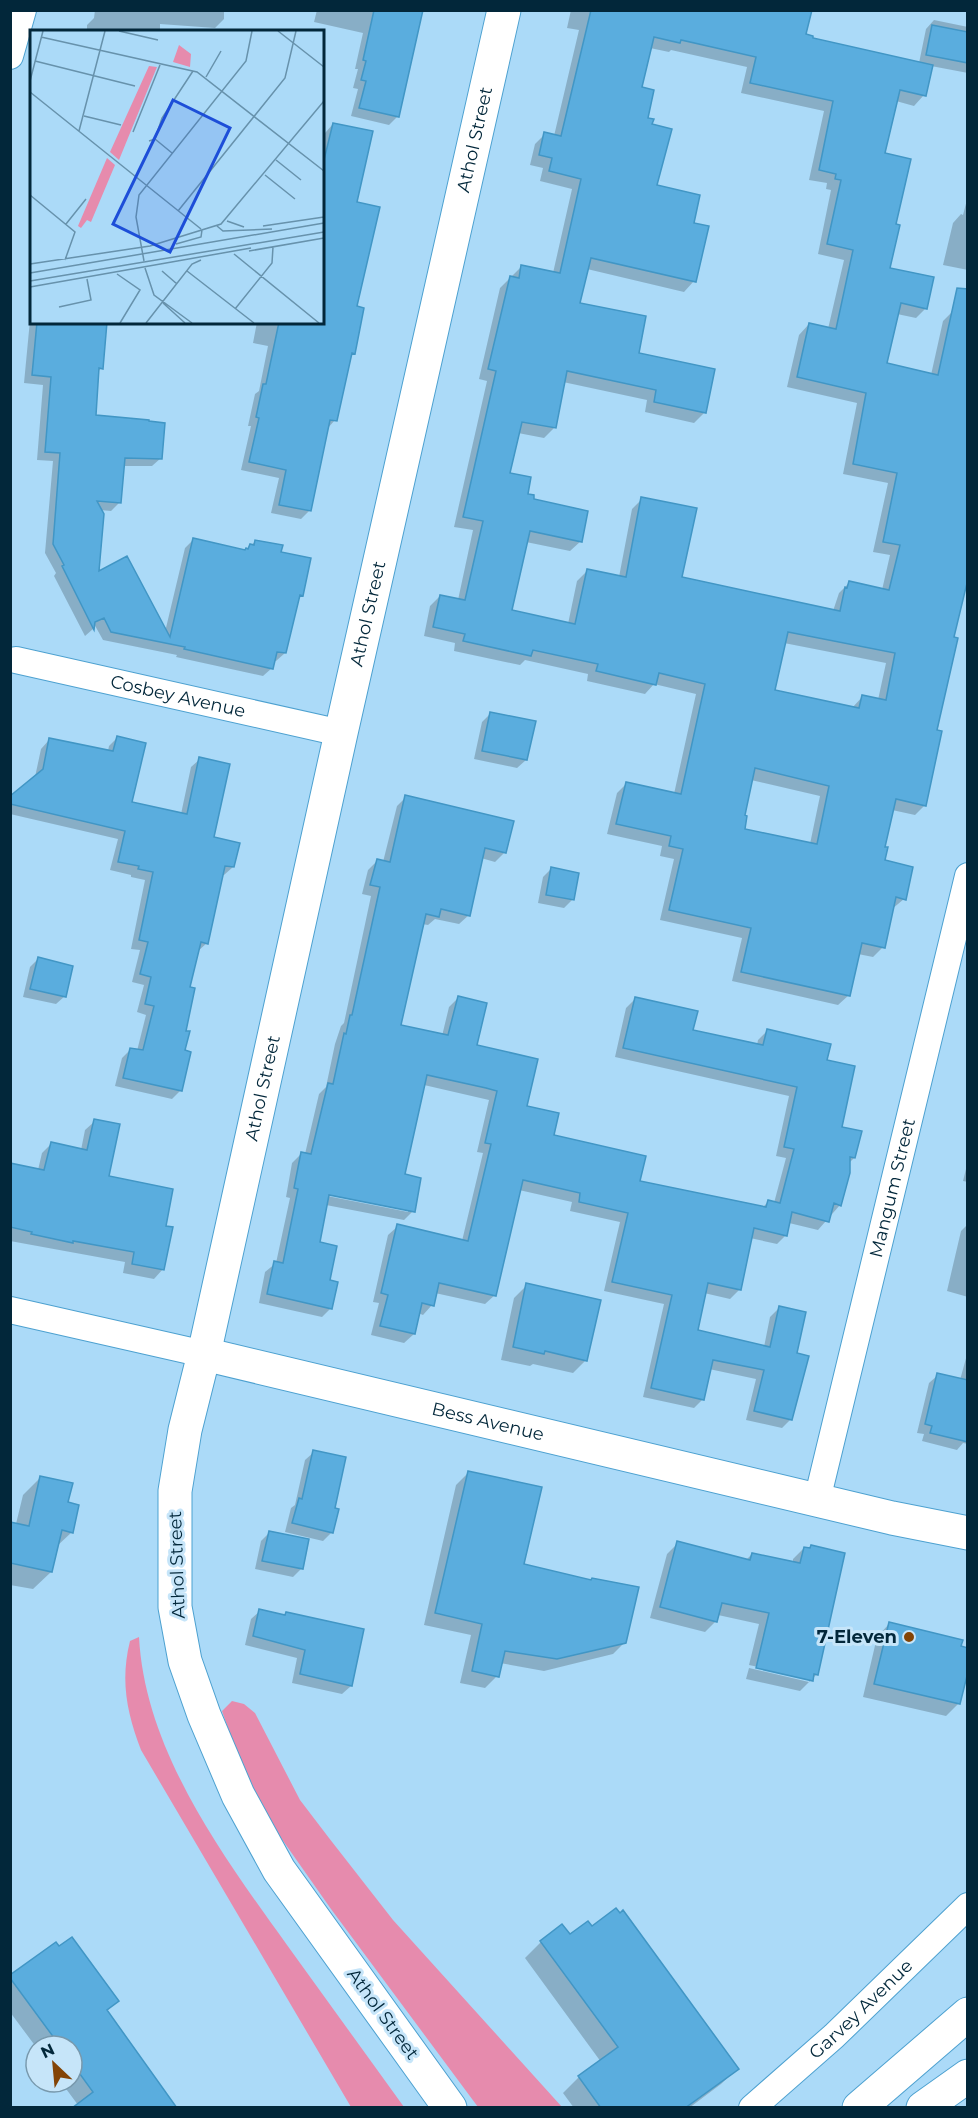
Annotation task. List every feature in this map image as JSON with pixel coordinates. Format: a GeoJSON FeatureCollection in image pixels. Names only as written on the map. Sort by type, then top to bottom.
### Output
{"type":"FeatureCollection","features":[{"type":"Feature","properties":{"kind":"main road","name":"Athol Street"},"geometry":{"type":"LineString","coordinates":[[450,2108],[279,1870],[238,1794],[204,1716],[185,1661],[175,1607],[175,1491],[185,1430],[204,1354],[504,10]]}},
{"type":"Feature","properties":{"kind":"main road","name":"Bess Avenue"},"geometry":{"type":"LineString","coordinates":[[204,1354],[818,1500],[968,1533]]}},
{"type":"Feature","properties":{"kind":"main road"},"geometry":{"type":"LineString","coordinates":[[859,2108],[968,2014]]}},
{"type":"Feature","properties":{"kind":"main road"},"geometry":{"type":"LineString","coordinates":[[923,2108],[968,2076]]}},
{"type":"Feature","properties":{"kind":"street"},"geometry":{"type":"LineString","coordinates":[[10,56],[23,10]]}},
{"type":"Feature","properties":{"kind":"street","name":"Cosbey Avenue"},"geometry":{"type":"LineString","coordinates":[[12,658],[341,733]]}},
{"type":"Feature","properties":{"kind":"street","name":"Mangum Street"},"geometry":{"type":"LineString","coordinates":[[818,1500],[968,876]]}},
{"type":"Feature","properties":{"kind":"street","name":"Bess Avenue"},"geometry":{"type":"LineString","coordinates":[[10,1310],[204,1354]]}},
{"type":"Feature","properties":{"kind":"street","name":"Garvey Avenue"},"geometry":{"type":"LineString","coordinates":[[752,2108],[834,2036],[968,1906]]}},
{"type":"Feature","properties":{"kind":"shaded area"},"geometry":{"type":"Polygon","coordinates":[[[139,1637],[144,1679],[156,1721],[191,1800],[238,1875],[404,2107],[351,2107],[141,1750],[132,1723],[125,1683],[130,1641],[139,1637]]]}},
{"type":"Feature","properties":{"kind":"shaded area"},"geometry":{"type":"Polygon","coordinates":[[[232,1701],[244,1704],[255,1713],[300,1800],[393,1920],[562,2107],[478,2107],[331,1909],[267,1818],[240,1763],[222,1711],[232,1701]]]}},
{"type":"Feature","properties":{"kind":"building"},"geometry":{"type":"Polygon","coordinates":[[[374,10],[423,10],[399,117],[359,108],[366,81],[361,80],[366,61],[363,60],[374,10]]]}},
{"type":"Feature","properties":{"kind":"building"},"geometry":{"type":"Polygon","coordinates":[[[591,10],[812,10],[806,34],[813,38],[933,65],[926,96],[900,90],[885,153],[911,159],[896,224],[900,225],[890,268],[934,277],[927,309],[901,303],[887,363],[938,375],[957,288],[968,289],[968,579],[954,637],[958,638],[937,730],[942,731],[926,806],[896,799],[885,847],[888,847],[885,860],[913,867],[906,900],[896,897],[885,948],[862,943],[850,996],[741,972],[751,928],[669,910],[683,849],[669,846],[671,836],[616,824],[626,782],[681,794],[705,684],[659,673],[656,685],[596,671],[598,664],[533,650],[531,656],[463,641],[465,634],[433,627],[440,595],[465,600],[483,521],[463,517],[496,371],[488,369],[510,276],[519,278],[521,265],[560,273],[581,179],[549,171],[552,158],[539,155],[544,132],[561,136],[591,10]],[[654,37],[642,87],[654,90],[648,118],[654,119],[652,124],[672,129],[657,185],[700,195],[694,223],[709,226],[696,282],[591,258],[580,303],[646,316],[639,353],[715,369],[706,413],[654,402],[656,390],[567,371],[556,428],[522,422],[510,473],[531,477],[528,494],[534,495],[534,499],[588,511],[582,542],[530,531],[512,610],[575,624],[587,569],[626,577],[641,497],[697,508],[682,577],[840,611],[845,587],[847,588],[849,581],[889,590],[900,545],[883,542],[897,473],[853,464],[866,393],[797,377],[809,323],[836,329],[853,250],[827,244],[841,180],[835,179],[836,174],[819,170],[833,101],[750,83],[756,57],[681,40],[680,43],[654,37]],[[788,632],[775,690],[859,708],[862,695],[886,700],[895,653],[788,632]],[[755,768],[745,815],[747,816],[745,829],[817,844],[829,786],[755,768]]]}},
{"type":"Feature","properties":{"kind":"building"},"geometry":{"type":"Polygon","coordinates":[[[932,25],[968,32],[968,63],[926,55],[932,25]]]}},
{"type":"Feature","properties":{"kind":"building"},"geometry":{"type":"Polygon","coordinates":[[[333,123],[373,131],[357,202],[380,207],[357,306],[364,308],[355,354],[352,353],[337,421],[330,420],[311,511],[279,505],[286,470],[249,462],[259,418],[256,417],[263,384],[266,384],[279,324],[324,324],[324,160],[333,123]]]}},
{"type":"Feature","properties":{"kind":"building"},"geometry":{"type":"Polygon","coordinates":[[[37,324],[107,324],[103,369],[99,368],[96,415],[165,423],[162,459],[125,458],[121,503],[97,501],[104,514],[99,571],[127,556],[170,637],[193,538],[245,550],[250,544],[254,545],[255,540],[283,545],[281,552],[311,558],[303,596],[300,595],[286,653],[277,652],[273,669],[184,649],[185,647],[111,632],[104,618],[95,622],[94,630],[53,544],[60,453],[45,452],[51,377],[32,375],[37,324]]]}},
{"type":"Feature","properties":{"kind":"building"},"geometry":{"type":"Polygon","coordinates":[[[490,712],[536,721],[527,760],[482,751],[490,712]]]}},
{"type":"Feature","properties":{"kind":"building"},"geometry":{"type":"Polygon","coordinates":[[[117,736],[146,743],[132,802],[187,814],[199,757],[230,764],[214,837],[240,843],[234,867],[225,866],[208,944],[201,942],[190,987],[195,988],[186,1031],[190,1031],[185,1050],[191,1052],[182,1091],[123,1078],[130,1048],[143,1050],[154,1006],[145,1004],[151,977],[140,974],[148,942],[139,940],[153,872],[138,869],[139,866],[118,862],[125,831],[10,804],[10,796],[43,769],[49,738],[113,751],[117,736]]]}},
{"type":"Feature","properties":{"kind":"building"},"geometry":{"type":"Polygon","coordinates":[[[405,795],[514,821],[506,853],[485,848],[470,916],[441,909],[439,917],[426,914],[401,1025],[448,1035],[458,996],[487,1003],[477,1045],[538,1059],[527,1106],[559,1113],[554,1135],[646,1156],[640,1181],[766,1207],[768,1200],[780,1203],[794,1149],[784,1147],[797,1087],[623,1048],[635,997],[698,1011],[693,1030],[763,1045],[767,1029],[831,1044],[827,1060],[855,1066],[842,1127],[862,1131],[855,1158],[850,1157],[850,1173],[841,1206],[834,1203],[829,1222],[792,1212],[787,1236],[754,1228],[741,1290],[708,1283],[698,1330],[770,1347],[779,1306],[806,1312],[797,1353],[809,1356],[792,1420],[754,1411],[764,1370],[713,1360],[704,1400],[651,1388],[672,1295],[612,1282],[628,1213],[579,1202],[580,1193],[523,1180],[496,1296],[439,1283],[434,1306],[422,1303],[415,1334],[380,1326],[388,1295],[381,1293],[397,1224],[468,1241],[491,1144],[485,1143],[497,1091],[486,1088],[427,1075],[405,1174],[421,1178],[415,1212],[329,1195],[320,1242],[337,1246],[330,1280],[338,1282],[332,1309],[267,1294],[274,1261],[283,1263],[298,1189],[294,1188],[301,1152],[311,1154],[328,1083],[333,1084],[344,1033],[346,1034],[350,1015],[352,1015],[380,887],[370,885],[377,859],[390,862],[405,795]]]}},
{"type":"Feature","properties":{"kind":"building"},"geometry":{"type":"Polygon","coordinates":[[[551,867],[579,873],[574,900],[546,895],[551,867]]]}},
{"type":"Feature","properties":{"kind":"building"},"geometry":{"type":"Polygon","coordinates":[[[38,957],[73,966],[66,997],[30,989],[38,957]]]}},
{"type":"Feature","properties":{"kind":"building"},"geometry":{"type":"Polygon","coordinates":[[[94,1119],[120,1124],[109,1176],[173,1189],[166,1226],[173,1227],[164,1270],[132,1264],[134,1252],[73,1241],[73,1243],[10,1227],[10,1163],[44,1170],[51,1142],[87,1150],[94,1119]]]}},
{"type":"Feature","properties":{"kind":"building"},"geometry":{"type":"Polygon","coordinates":[[[526,1283],[601,1300],[587,1361],[545,1351],[544,1354],[513,1347],[526,1283]]]}},
{"type":"Feature","properties":{"kind":"building"},"geometry":{"type":"Polygon","coordinates":[[[937,1373],[968,1380],[968,1442],[930,1433],[932,1426],[925,1424],[937,1373]]]}},
{"type":"Feature","properties":{"kind":"building"},"geometry":{"type":"Polygon","coordinates":[[[313,1450],[346,1457],[335,1508],[339,1509],[333,1533],[292,1523],[299,1498],[302,1499],[313,1450]]]}},
{"type":"Feature","properties":{"kind":"building"},"geometry":{"type":"Polygon","coordinates":[[[468,1471],[542,1487],[524,1564],[591,1580],[592,1578],[639,1587],[626,1643],[557,1659],[505,1651],[499,1677],[472,1671],[482,1624],[435,1613],[468,1471]]]}},
{"type":"Feature","properties":{"kind":"building"},"geometry":{"type":"Polygon","coordinates":[[[40,1476],[73,1483],[68,1502],[79,1505],[73,1533],[62,1530],[52,1572],[10,1563],[10,1522],[29,1526],[40,1476]]]}},
{"type":"Feature","properties":{"kind":"building"},"geometry":{"type":"Polygon","coordinates":[[[269,1531],[309,1539],[303,1569],[262,1561],[269,1531]]]}},
{"type":"Feature","properties":{"kind":"building"},"geometry":{"type":"Polygon","coordinates":[[[677,1541],[750,1560],[752,1553],[800,1563],[804,1547],[810,1548],[811,1545],[845,1553],[818,1675],[814,1674],[813,1681],[756,1668],[769,1613],[722,1603],[717,1622],[660,1607],[677,1541]]]}},
{"type":"Feature","properties":{"kind":"building"},"geometry":{"type":"Polygon","coordinates":[[[259,1609],[285,1615],[286,1612],[364,1629],[352,1686],[300,1674],[305,1650],[253,1636],[259,1609]]]}},
{"type":"Feature","properties":{"kind":"building"},"geometry":{"type":"Polygon","coordinates":[[[889,1622],[963,1640],[961,1646],[968,1648],[968,1672],[960,1704],[874,1684],[889,1622]]]}},
{"type":"Feature","properties":{"kind":"building"},"geometry":{"type":"Polygon","coordinates":[[[616,1908],[620,1913],[623,1910],[739,2069],[685,2108],[601,2108],[578,2076],[618,2047],[540,1941],[562,1924],[570,1934],[588,1921],[592,1926],[616,1908]]]}},
{"type":"Feature","properties":{"kind":"building"},"geometry":{"type":"Polygon","coordinates":[[[72,1937],[119,2001],[107,2010],[177,2108],[72,2108],[93,2092],[84,2080],[84,2034],[51,2034],[10,1978],[10,1975],[56,1942],[59,1946],[72,1937]]]}},
{"type":"Feature","properties":{"kind":"place","name":"7-Eleven"},"geometry":{"type":"Point","coordinates":[909,1637]}}]}
